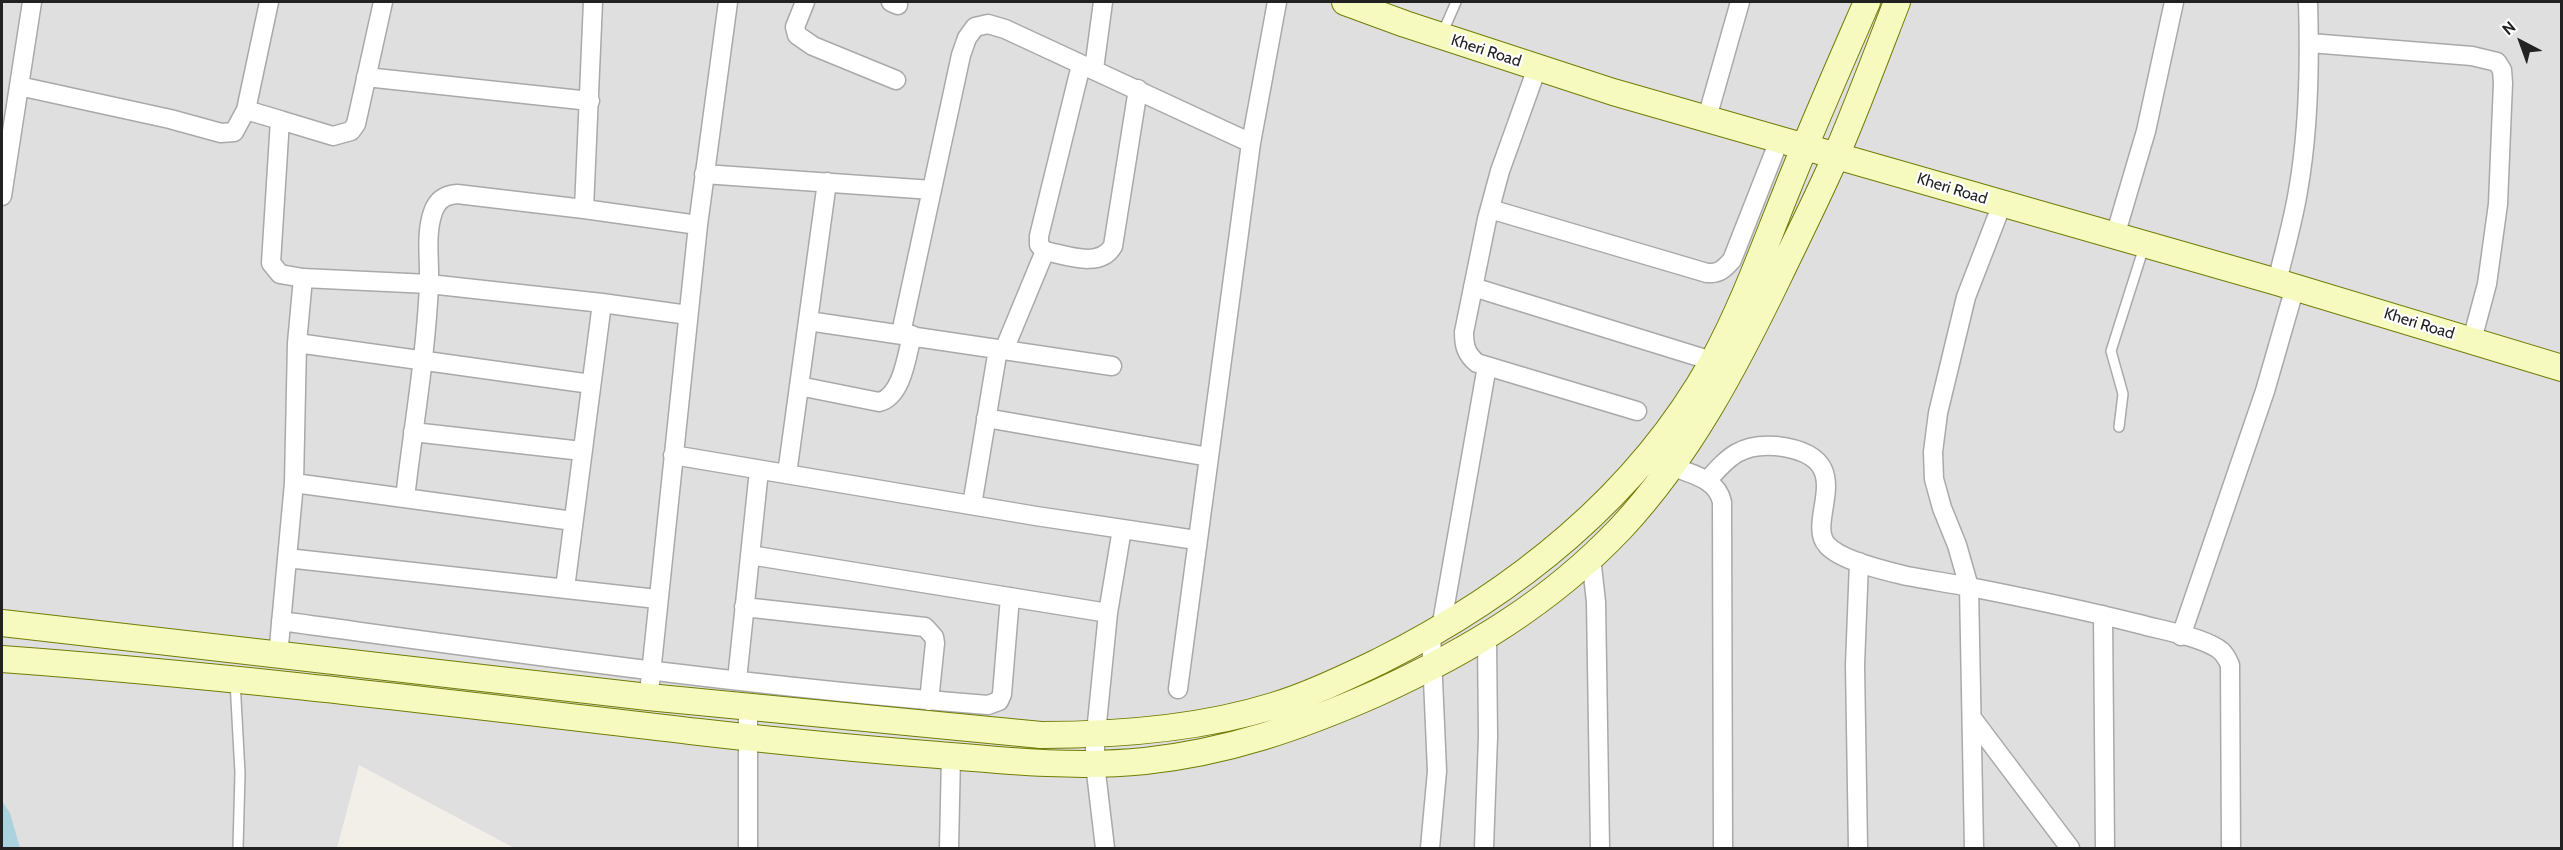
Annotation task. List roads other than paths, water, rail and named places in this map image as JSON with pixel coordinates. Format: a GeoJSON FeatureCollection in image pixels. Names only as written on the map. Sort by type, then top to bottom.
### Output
{"type":"FeatureCollection","features":[{"type":"Feature","properties":{"kind":"street"},"geometry":{"type":"LineString","coordinates":[[2,196],[32,2]]}},
{"type":"Feature","properties":{"kind":"street"},"geometry":{"type":"LineString","coordinates":[[19,86],[170,119],[221,133],[234,132],[246,110],[269,2]]}},
{"type":"Feature","properties":{"kind":"street"},"geometry":{"type":"LineString","coordinates":[[246,110],[333,136],[351,131],[356,124],[383,2]]}},
{"type":"Feature","properties":{"kind":"street"},"geometry":{"type":"LineString","coordinates":[[584,209],[593,2]]}},
{"type":"Feature","properties":{"kind":"street"},"geometry":{"type":"LineString","coordinates":[[648,697],[698,225],[728,2]]}},
{"type":"Feature","properties":{"kind":"street"},"geometry":{"type":"LineString","coordinates":[[805,2],[795,27],[797,35],[813,46],[896,80]]}},
{"type":"Feature","properties":{"kind":"street"},"geometry":{"type":"LineString","coordinates":[[1102,2],[1088,67],[1039,236],[1040,245],[1045,251],[1094,260],[1108,254],[1113,246],[1138,89]]}},
{"type":"Feature","properties":{"kind":"street"},"geometry":{"type":"LineString","coordinates":[[1178,689],[1196,540],[1251,143],[1277,2]]}},
{"type":"Feature","properties":{"kind":"street","name":"Kheri Road"},"geometry":{"type":"LineString","coordinates":[[1345,2],[1537,68],[2144,245],[2286,284],[2562,368]]}},
{"type":"Feature","properties":{"kind":"street"},"geometry":{"type":"LineString","coordinates":[[1707,118],[1740,2]]}},
{"type":"Feature","properties":{"kind":"street"},"geometry":{"type":"LineString","coordinates":[[2,623],[648,697],[747,722],[951,756],[1095,749],[1193,723],[1272,707],[1364,669],[1434,646],[1486,638],[1526,612],[1621,527],[1671,466],[1735,366],[1821,150],[1867,2]]}},
{"type":"Feature","properties":{"kind":"street"},"geometry":{"type":"LineString","coordinates":[[1434,646],[1494,595],[1571,536],[1606,502],[1664,433],[1713,361],[1757,266],[1821,150],[1898,2]]}},
{"type":"Feature","properties":{"kind":"street"},"geometry":{"type":"LineString","coordinates":[[2115,236],[2146,131],[2174,2]]}},
{"type":"Feature","properties":{"kind":"street"},"geometry":{"type":"LineString","coordinates":[[2181,636],[2265,391],[2286,284],[2305,143],[2310,43],[2308,2]]}},
{"type":"Feature","properties":{"kind":"street"},"geometry":{"type":"LineString","coordinates":[[799,386],[879,402],[888,400],[896,391],[932,190],[961,55],[967,38],[975,27],[988,24],[1005,29],[1251,143]]}},
{"type":"Feature","properties":{"kind":"street"},"geometry":{"type":"LineString","coordinates":[[2310,43],[2472,56],[2497,62],[2502,70],[2498,204],[2487,284],[2472,340]]}},
{"type":"Feature","properties":{"kind":"street"},"geometry":{"type":"LineString","coordinates":[[1537,68],[1500,171],[1473,287],[1464,332],[1464,345],[1468,356],[1487,366],[1637,411]]}},
{"type":"Feature","properties":{"kind":"street"},"geometry":{"type":"LineString","coordinates":[[366,77],[590,101]]}},
{"type":"Feature","properties":{"kind":"street"},"geometry":{"type":"LineString","coordinates":[[280,120],[271,262],[280,274],[303,278],[429,284],[688,315]]}},
{"type":"Feature","properties":{"kind":"street"},"geometry":{"type":"LineString","coordinates":[[1490,209],[1716,274],[1725,269],[1732,260],[1780,138]]}},
{"type":"Feature","properties":{"kind":"street"},"geometry":{"type":"LineString","coordinates":[[704,174],[932,190]]}},
{"type":"Feature","properties":{"kind":"street"},"geometry":{"type":"LineString","coordinates":[[787,474],[827,182]]}},
{"type":"Feature","properties":{"kind":"street"},"geometry":{"type":"LineString","coordinates":[[405,498],[429,284],[428,240],[433,210],[439,200],[447,195],[457,194],[698,225]]}},
{"type":"Feature","properties":{"kind":"street"},"geometry":{"type":"LineString","coordinates":[[1974,849],[1969,587],[1934,479],[1933,452],[1938,413],[1966,297],[2002,204]]}},
{"type":"Feature","properties":{"kind":"street"},"geometry":{"type":"LineString","coordinates":[[972,505],[986,418],[1001,349],[1045,251]]}},
{"type":"Feature","properties":{"kind":"street"},"geometry":{"type":"LineString","coordinates":[[278,656],[294,483],[297,343],[303,278]]}},
{"type":"Feature","properties":{"kind":"street"},"geometry":{"type":"LineString","coordinates":[[1473,287],[1713,361]]}},
{"type":"Feature","properties":{"kind":"street"},"geometry":{"type":"LineString","coordinates":[[565,588],[602,303]]}},
{"type":"Feature","properties":{"kind":"street"},"geometry":{"type":"LineString","coordinates":[[808,321],[1112,366]]}},
{"type":"Feature","properties":{"kind":"street"},"geometry":{"type":"LineString","coordinates":[[297,343],[591,384]]}},
{"type":"Feature","properties":{"kind":"street"},"geometry":{"type":"LineString","coordinates":[[1430,849],[1437,771],[1434,646],[1487,366]]}},
{"type":"Feature","properties":{"kind":"street"},"geometry":{"type":"LineString","coordinates":[[986,418],[1209,457]]}},
{"type":"Feature","properties":{"kind":"street"},"geometry":{"type":"LineString","coordinates":[[413,432],[582,451]]}},
{"type":"Feature","properties":{"kind":"street"},"geometry":{"type":"LineString","coordinates":[[1707,480],[1728,458],[1743,449],[1761,445],[1781,447],[1812,458],[1822,469],[1827,483],[1822,534],[1826,544],[1834,551],[1859,562],[1908,576],[2103,615],[2218,648],[2226,656],[2230,665],[2231,849]]}},
{"type":"Feature","properties":{"kind":"street"},"geometry":{"type":"LineString","coordinates":[[673,455],[1196,540]]}},
{"type":"Feature","properties":{"kind":"street"},"geometry":{"type":"LineString","coordinates":[[1671,466],[1707,480],[1717,488],[1722,502],[1723,849]]}},
{"type":"Feature","properties":{"kind":"street"},"geometry":{"type":"LineString","coordinates":[[736,680],[759,470]]}},
{"type":"Feature","properties":{"kind":"street"},"geometry":{"type":"LineString","coordinates":[[294,483],[573,521]]}},
{"type":"Feature","properties":{"kind":"street"},"geometry":{"type":"LineString","coordinates":[[1105,849],[1095,749],[1108,613],[1122,529]]}},
{"type":"Feature","properties":{"kind":"street"},"geometry":{"type":"LineString","coordinates":[[750,555],[1108,613]]}},
{"type":"Feature","properties":{"kind":"street"},"geometry":{"type":"LineString","coordinates":[[1591,556],[1596,602],[1600,849]]}},
{"type":"Feature","properties":{"kind":"street"},"geometry":{"type":"LineString","coordinates":[[287,558],[657,599]]}},
{"type":"Feature","properties":{"kind":"street"},"geometry":{"type":"LineString","coordinates":[[1858,849],[1855,665],[1859,562]]}},
{"type":"Feature","properties":{"kind":"street"},"geometry":{"type":"LineString","coordinates":[[281,621],[651,671],[988,705],[999,701],[1002,694],[1010,597]]}},
{"type":"Feature","properties":{"kind":"street"},"geometry":{"type":"LineString","coordinates":[[744,608],[926,627],[934,637],[929,700]]}},
{"type":"Feature","properties":{"kind":"street"},"geometry":{"type":"LineString","coordinates":[[2103,615],[2105,849]]}},
{"type":"Feature","properties":{"kind":"street"},"geometry":{"type":"LineString","coordinates":[[1484,849],[1488,737],[1486,638]]}},
{"type":"Feature","properties":{"kind":"street"},"geometry":{"type":"LineString","coordinates":[[2,659],[366,693],[747,722],[1019,733],[1095,749]]}},
{"type":"Feature","properties":{"kind":"street"},"geometry":{"type":"LineString","coordinates":[[1972,718],[2070,849]]}},
{"type":"Feature","properties":{"kind":"street"},"geometry":{"type":"LineString","coordinates":[[747,722],[747,849]]}},
{"type":"Feature","properties":{"kind":"street"},"geometry":{"type":"LineString","coordinates":[[949,849],[951,756]]}},
{"type":"Feature","properties":{"kind":"lane"},"geometry":{"type":"LineString","coordinates":[[1441,36],[1456,2]]}},
{"type":"Feature","properties":{"kind":"lane"},"geometry":{"type":"LineString","coordinates":[[2119,426],[2123,394],[2110,351],[2144,245]]}},
{"type":"Feature","properties":{"kind":"lane"},"geometry":{"type":"LineString","coordinates":[[235,681],[240,773],[238,849]]}},
{"type":"Feature","properties":{"kind":"water"},"geometry":{"type":"Polygon","coordinates":[[[2,801],[10,813],[20,848],[2,848],[2,801]]]}}]}
